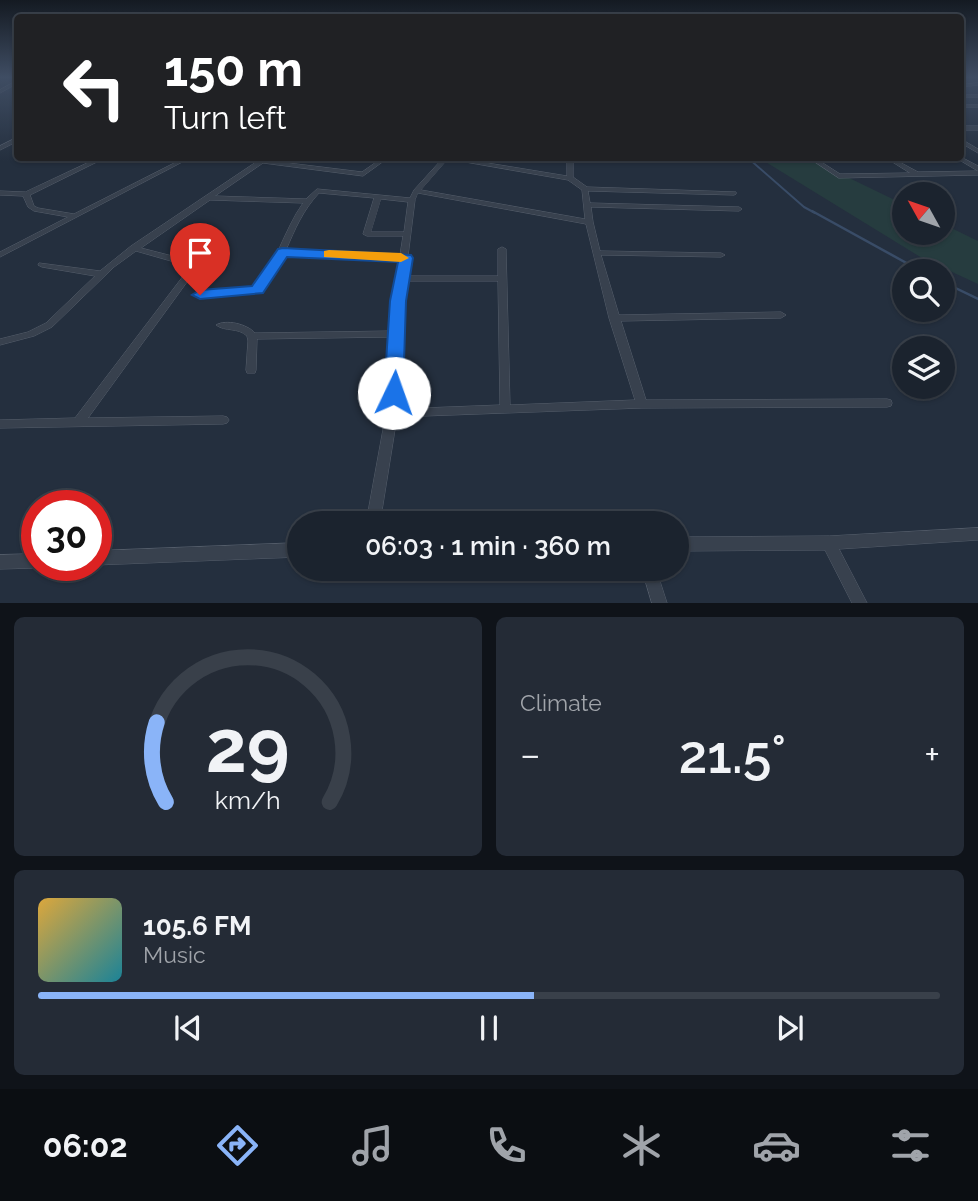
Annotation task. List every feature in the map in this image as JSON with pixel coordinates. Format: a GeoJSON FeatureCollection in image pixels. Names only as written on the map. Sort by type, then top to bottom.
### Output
{"type":"FeatureCollection","features":[{"type":"Feature","properties":{"kind":"street"},"geometry":{"type":"LineString","coordinates":[[964,159],[978,171]]}},
{"type":"Feature","properties":{"kind":"street"},"geometry":{"type":"LineString","coordinates":[[0,193],[26,194],[96,161]]}},
{"type":"Feature","properties":{"kind":"street"},"geometry":{"type":"LineString","coordinates":[[0,256],[29,238],[181,161]]}},
{"type":"Feature","properties":{"kind":"street"},"geometry":{"type":"LineString","coordinates":[[0,342],[31,334],[49,325],[100,274],[258,161]]}},
{"type":"Feature","properties":{"kind":"street"},"geometry":{"type":"LineString","coordinates":[[275,161],[363,174],[381,161]]}},
{"type":"Feature","properties":{"kind":"street"},"geometry":{"type":"LineString","coordinates":[[375,511],[392,413],[401,279],[412,201],[416,191],[445,161]]}},
{"type":"Feature","properties":{"kind":"street"},"geometry":{"type":"LineString","coordinates":[[467,161],[570,177],[585,188],[734,193]]}},
{"type":"Feature","properties":{"kind":"street"},"geometry":{"type":"LineString","coordinates":[[570,161],[570,177]]}},
{"type":"Feature","properties":{"kind":"street"},"geometry":{"type":"LineString","coordinates":[[816,161],[839,176],[978,171]]}},
{"type":"Feature","properties":{"kind":"street"},"geometry":{"type":"LineString","coordinates":[[894,161],[916,174]]}},
{"type":"Feature","properties":{"kind":"street"},"geometry":{"type":"LineString","coordinates":[[585,188],[589,222],[614,318],[642,404]]}},
{"type":"Feature","properties":{"kind":"street"},"geometry":{"type":"LineString","coordinates":[[200,295],[257,290],[283,252],[296,219],[308,201],[320,191],[412,201]]}},
{"type":"Feature","properties":{"kind":"street"},"geometry":{"type":"LineString","coordinates":[[416,191],[589,222]]}},
{"type":"Feature","properties":{"kind":"street"},"geometry":{"type":"LineString","coordinates":[[26,194],[31,207],[36,210],[77,216]]}},
{"type":"Feature","properties":{"kind":"street"},"geometry":{"type":"LineString","coordinates":[[378,197],[367,234],[408,234]]}},
{"type":"Feature","properties":{"kind":"street"},"geometry":{"type":"LineString","coordinates":[[207,198],[308,201]]}},
{"type":"Feature","properties":{"kind":"street"},"geometry":{"type":"LineString","coordinates":[[589,205],[739,209]]}},
{"type":"Feature","properties":{"kind":"street"},"geometry":{"type":"LineString","coordinates":[[78,422],[120,363],[169,304],[191,271],[181,261],[134,248]]}},
{"type":"Feature","properties":{"kind":"street"},"geometry":{"type":"LineString","coordinates":[[502,249],[505,407]]}},
{"type":"Feature","properties":{"kind":"street"},"geometry":{"type":"LineString","coordinates":[[283,252],[406,258]]}},
{"type":"Feature","properties":{"kind":"street"},"geometry":{"type":"LineString","coordinates":[[598,253],[721,255]]}},
{"type":"Feature","properties":{"kind":"street"},"geometry":{"type":"LineString","coordinates":[[42,265],[100,274]]}},
{"type":"Feature","properties":{"kind":"street"},"geometry":{"type":"LineString","coordinates":[[401,279],[502,278]]}},
{"type":"Feature","properties":{"kind":"street"},"geometry":{"type":"LineString","coordinates":[[614,318],[781,315]]}},
{"type":"Feature","properties":{"kind":"street"},"geometry":{"type":"LineString","coordinates":[[220,325],[245,327],[252,336],[251,370]]}},
{"type":"Feature","properties":{"kind":"street"},"geometry":{"type":"LineString","coordinates":[[252,336],[396,334]]}},
{"type":"Feature","properties":{"kind":"street"},"geometry":{"type":"LineString","coordinates":[[392,413],[642,404],[887,403]]}},
{"type":"Feature","properties":{"kind":"street"},"geometry":{"type":"LineString","coordinates":[[0,424],[223,420]]}},
{"type":"Feature","properties":{"kind":"street"},"geometry":{"type":"LineString","coordinates":[[689,544],[829,543],[978,534]]}},
{"type":"Feature","properties":{"kind":"street"},"geometry":{"type":"LineString","coordinates":[[829,543],[860,603]]}},
{"type":"Feature","properties":{"kind":"street"},"geometry":{"type":"LineString","coordinates":[[112,557],[287,550]]}},
{"type":"Feature","properties":{"kind":"street"},"geometry":{"type":"LineString","coordinates":[[0,562],[21,561]]}},
{"type":"Feature","properties":{"kind":"street"},"geometry":{"type":"LineString","coordinates":[[653,581],[660,603]]}},
{"type":"Feature","properties":{"kind":"green space"},"geometry":{"type":"Polygon","coordinates":[[[764,161],[814,161],[892,199],[892,240],[764,161]]]}},
{"type":"Feature","properties":{"kind":"green space"},"geometry":{"type":"Polygon","coordinates":[[[956,230],[978,241],[978,284],[955,273],[955,259],[924,259],[901,245],[956,245],[956,230]]]}},
{"type":"Feature","properties":{"kind":"waterway"},"geometry":{"type":"LineString","coordinates":[[751,161],[804,207],[815,213]]}},
{"type":"Feature","properties":{"kind":"waterway"},"geometry":{"type":"LineString","coordinates":[[812,211],[899,259]]}},
{"type":"Feature","properties":{"kind":"waterway"},"geometry":{"type":"LineString","coordinates":[[955,288],[978,299]]}},
{"type":"Feature","properties":{"kind":"slow traffic"},"geometry":{"type":"LineString","coordinates":[[329,254],[401,258]]}},
{"type":"Feature","properties":{"kind":"route"},"geometry":{"type":"LineString","coordinates":[[200,295],[257,290],[283,252],[406,258],[398,301],[394,393]]}}]}
